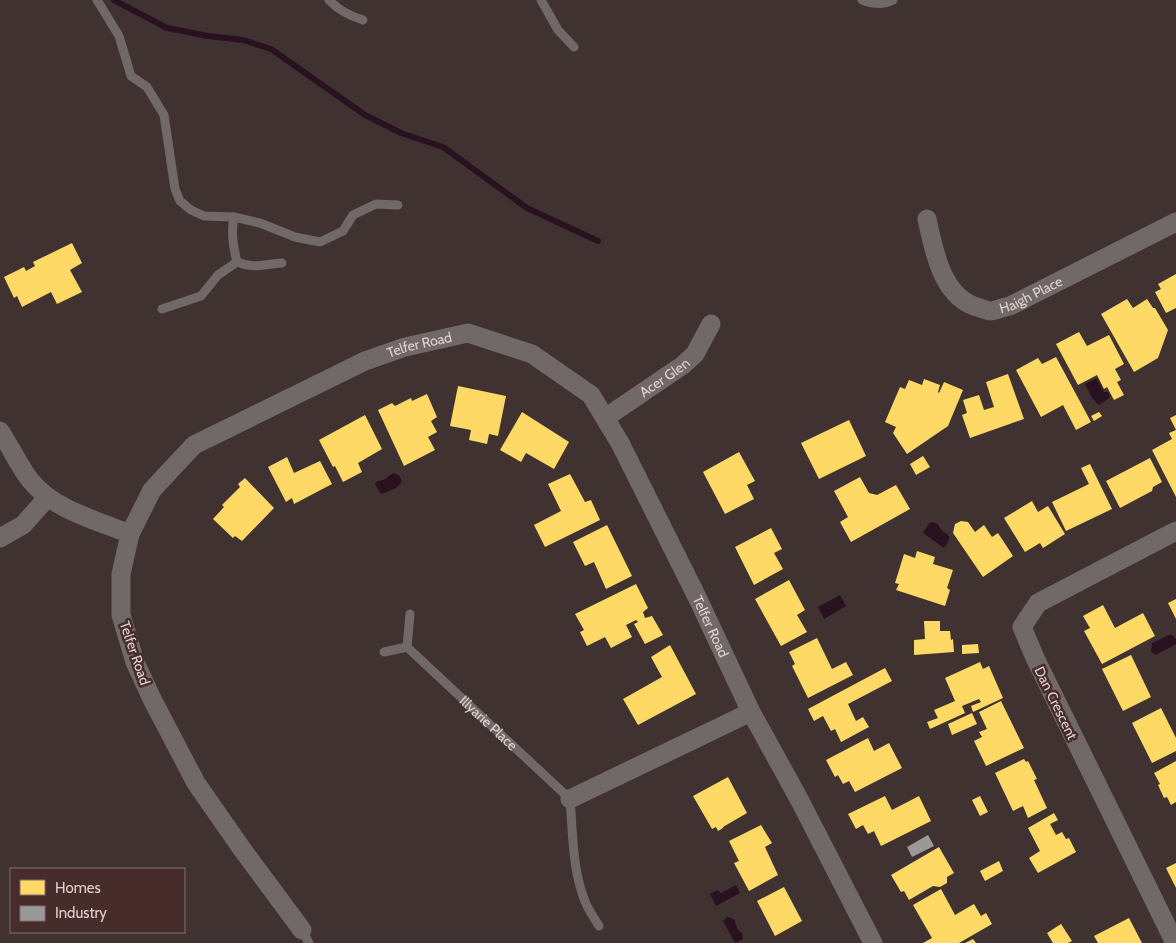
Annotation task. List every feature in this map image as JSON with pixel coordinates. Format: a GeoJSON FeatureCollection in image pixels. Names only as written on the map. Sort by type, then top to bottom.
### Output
{"type":"FeatureCollection","features":[{"type":"Feature","properties":{"kind":"street","name":"Haigh Place"},"geometry":{"type":"LineString","coordinates":[[927,219],[935,256],[946,281],[959,297],[973,306],[991,311],[1010,306],[1176,222]]}},
{"type":"Feature","properties":{"kind":"street","name":"Acer Glen"},"geometry":{"type":"LineString","coordinates":[[605,418],[668,376],[695,354],[710,324]]}},
{"type":"Feature","properties":{"kind":"street","name":"Telfer Road"},"geometry":{"type":"LineString","coordinates":[[306,936],[196,783],[135,662],[121,615],[122,574],[130,534],[152,490],[194,445],[365,361],[405,347],[468,333],[532,354],[591,394],[620,443],[686,573],[751,712],[799,799],[873,943]]}},
{"type":"Feature","properties":{"kind":"street"},"geometry":{"type":"LineString","coordinates":[[0,431],[30,479],[47,498],[130,534]]}},
{"type":"Feature","properties":{"kind":"street"},"geometry":{"type":"LineString","coordinates":[[0,538],[22,525],[47,498]]}},
{"type":"Feature","properties":{"kind":"street","name":"Dan Crescent"},"geometry":{"type":"LineString","coordinates":[[1175,943],[1035,658],[1022,627],[1038,603],[1176,531]]}},
{"type":"Feature","properties":{"kind":"street"},"geometry":{"type":"LineString","coordinates":[[570,799],[751,712]]}},
{"type":"Feature","properties":{"kind":"lane"},"geometry":{"type":"LineString","coordinates":[[97,0],[119,36],[131,76],[147,87],[164,115],[175,189],[180,201],[191,210],[204,216],[234,217],[260,223],[295,237],[320,242],[343,231],[353,215],[376,204],[398,206]]}},
{"type":"Feature","properties":{"kind":"lane"},"geometry":{"type":"LineString","coordinates":[[329,0],[348,15],[363,20]]}},
{"type":"Feature","properties":{"kind":"lane"},"geometry":{"type":"LineString","coordinates":[[541,0],[558,30],[574,47]]}},
{"type":"Feature","properties":{"kind":"lane"},"geometry":{"type":"LineString","coordinates":[[862,0],[868,3],[888,3],[893,0]]}},
{"type":"Feature","properties":{"kind":"lane"},"geometry":{"type":"LineString","coordinates":[[234,217],[232,230],[233,246],[237,262]]}},
{"type":"Feature","properties":{"kind":"lane"},"geometry":{"type":"LineString","coordinates":[[162,309],[201,296],[218,275],[237,262],[257,267],[282,262]]}},
{"type":"Feature","properties":{"kind":"lane"},"geometry":{"type":"LineString","coordinates":[[384,652],[407,647],[410,614]]}},
{"type":"Feature","properties":{"kind":"lane","name":"Illyarie Place"},"geometry":{"type":"LineString","coordinates":[[407,647],[570,799]]}},
{"type":"Feature","properties":{"kind":"lane"},"geometry":{"type":"LineString","coordinates":[[570,799],[580,884],[587,906],[599,926]]}},
{"type":"Feature","properties":{"kind":"shaded area"},"geometry":{"type":"Polygon","coordinates":[[[1097,378],[1104,392],[1108,392],[1110,396],[1099,405],[1092,398],[1085,384],[1097,378]]]}},
{"type":"Feature","properties":{"kind":"shaded area"},"geometry":{"type":"Polygon","coordinates":[[[393,473],[399,475],[401,483],[396,488],[381,494],[375,484],[393,473]]]}},
{"type":"Feature","properties":{"kind":"shaded area"},"geometry":{"type":"Polygon","coordinates":[[[929,523],[938,524],[949,536],[948,543],[944,548],[923,533],[929,523]]]}},
{"type":"Feature","properties":{"kind":"shaded area"},"geometry":{"type":"Polygon","coordinates":[[[840,595],[846,606],[824,619],[818,607],[840,595]]]}},
{"type":"Feature","properties":{"kind":"shaded area"},"geometry":{"type":"Polygon","coordinates":[[[1169,635],[1176,639],[1176,644],[1156,655],[1151,652],[1152,643],[1169,635]]]}},
{"type":"Feature","properties":{"kind":"shaded area"},"geometry":{"type":"Polygon","coordinates":[[[736,885],[740,893],[716,906],[710,894],[717,890],[721,893],[736,885]]]}},
{"type":"Feature","properties":{"kind":"shaded area"},"geometry":{"type":"Polygon","coordinates":[[[727,917],[734,919],[738,930],[742,933],[743,939],[735,943],[723,921],[727,917]]]}},
{"type":"Feature","properties":{"kind":"building: Homes"},"geometry":{"type":"Polygon","coordinates":[[[72,243],[82,263],[70,270],[82,292],[57,304],[51,292],[22,307],[17,296],[14,298],[4,277],[24,267],[26,271],[35,266],[33,262],[72,243]]]}},
{"type":"Feature","properties":{"kind":"building: Homes"},"geometry":{"type":"Polygon","coordinates":[[[1176,274],[1176,308],[1166,313],[1155,292],[1161,289],[1158,284],[1176,274]]]}},
{"type":"Feature","properties":{"kind":"building: Homes"},"geometry":{"type":"Polygon","coordinates":[[[1127,299],[1133,308],[1147,299],[1155,308],[1168,330],[1158,358],[1134,372],[1101,314],[1127,299]]]}},
{"type":"Feature","properties":{"kind":"building: Homes"},"geometry":{"type":"Polygon","coordinates":[[[1079,332],[1087,346],[1109,335],[1124,364],[1115,369],[1121,380],[1117,382],[1124,395],[1114,400],[1107,387],[1104,389],[1097,375],[1078,385],[1056,344],[1079,332]]]}},
{"type":"Feature","properties":{"kind":"building: Homes"},"geometry":{"type":"Polygon","coordinates":[[[1056,357],[1091,422],[1076,430],[1063,405],[1041,417],[1016,370],[1038,358],[1042,364],[1056,357]]]}},
{"type":"Feature","properties":{"kind":"building: Homes"},"geometry":{"type":"Polygon","coordinates":[[[1008,374],[1024,419],[970,438],[962,415],[967,413],[963,400],[979,395],[984,410],[994,407],[986,382],[1008,374]]]}},
{"type":"Feature","properties":{"kind":"building: Homes"},"geometry":{"type":"Polygon","coordinates":[[[924,379],[940,385],[939,393],[944,382],[963,390],[948,426],[907,454],[893,433],[896,427],[885,422],[900,387],[905,389],[909,380],[922,385],[924,379]]]}},
{"type":"Feature","properties":{"kind":"building: Homes"},"geometry":{"type":"Polygon","coordinates":[[[458,386],[506,396],[498,436],[489,434],[487,444],[469,440],[471,430],[450,426],[458,386]]]}},
{"type":"Feature","properties":{"kind":"building: Homes"},"geometry":{"type":"Polygon","coordinates":[[[427,394],[437,417],[431,421],[437,432],[428,437],[435,450],[404,466],[378,410],[392,403],[395,406],[411,398],[412,401],[427,394]]]}},
{"type":"Feature","properties":{"kind":"building: Homes"},"geometry":{"type":"Polygon","coordinates":[[[522,412],[569,442],[554,469],[526,453],[521,462],[500,450],[522,412]]]}},
{"type":"Feature","properties":{"kind":"building: Homes"},"geometry":{"type":"Polygon","coordinates":[[[1099,412],[1102,416],[1094,421],[1091,416],[1099,412]]]}},
{"type":"Feature","properties":{"kind":"building: Homes"},"geometry":{"type":"Polygon","coordinates":[[[365,415],[382,449],[358,463],[362,472],[343,482],[319,440],[365,415]]]}},
{"type":"Feature","properties":{"kind":"building: Homes"},"geometry":{"type":"Polygon","coordinates":[[[1176,415],[1176,430],[1170,418],[1176,415]]]}},
{"type":"Feature","properties":{"kind":"building: Homes"},"geometry":{"type":"Polygon","coordinates":[[[849,420],[866,456],[819,479],[801,443],[849,420]]]}},
{"type":"Feature","properties":{"kind":"building: Homes"},"geometry":{"type":"Polygon","coordinates":[[[1176,430],[1176,497],[1152,450],[1172,439],[1169,433],[1176,430]]]}},
{"type":"Feature","properties":{"kind":"building: Homes"},"geometry":{"type":"Polygon","coordinates":[[[739,452],[755,481],[747,485],[754,499],[725,514],[703,472],[739,452]]]}},
{"type":"Feature","properties":{"kind":"building: Homes"},"geometry":{"type":"Polygon","coordinates":[[[923,456],[930,467],[916,475],[910,464],[923,456]]]}},
{"type":"Feature","properties":{"kind":"building: Homes"},"geometry":{"type":"Polygon","coordinates":[[[287,457],[294,473],[320,461],[332,484],[294,504],[292,498],[286,502],[268,467],[287,457]]]}},
{"type":"Feature","properties":{"kind":"building: Homes"},"geometry":{"type":"Polygon","coordinates":[[[1150,458],[1162,482],[1153,487],[1152,491],[1120,508],[1106,481],[1150,458]]]}},
{"type":"Feature","properties":{"kind":"building: Homes"},"geometry":{"type":"Polygon","coordinates":[[[1090,464],[1112,509],[1066,531],[1052,502],[1089,484],[1081,468],[1090,464]]]}},
{"type":"Feature","properties":{"kind":"building: Homes"},"geometry":{"type":"Polygon","coordinates":[[[570,474],[585,502],[591,500],[600,520],[545,547],[534,525],[561,511],[548,484],[570,474]]]}},
{"type":"Feature","properties":{"kind":"building: Homes"},"geometry":{"type":"Polygon","coordinates":[[[860,477],[869,493],[877,495],[896,485],[910,509],[851,542],[840,522],[848,517],[834,491],[860,477]]]}},
{"type":"Feature","properties":{"kind":"building: Homes"},"geometry":{"type":"Polygon","coordinates":[[[245,478],[274,508],[242,541],[235,536],[233,538],[213,519],[224,507],[222,505],[240,487],[238,484],[245,478]]]}},
{"type":"Feature","properties":{"kind":"building: Homes"},"geometry":{"type":"Polygon","coordinates":[[[1032,501],[1038,512],[1048,506],[1065,534],[1043,548],[1040,543],[1025,552],[1004,518],[1032,501]]]}},
{"type":"Feature","properties":{"kind":"building: Homes"},"geometry":{"type":"Polygon","coordinates":[[[961,521],[968,522],[975,532],[984,525],[992,537],[998,533],[1013,556],[983,577],[953,533],[955,524],[961,521]]]}},
{"type":"Feature","properties":{"kind":"building: Homes"},"geometry":{"type":"Polygon","coordinates":[[[607,525],[632,576],[606,589],[594,562],[585,566],[573,542],[607,525]]]}},
{"type":"Feature","properties":{"kind":"building: Homes"},"geometry":{"type":"Polygon","coordinates":[[[771,528],[782,549],[774,553],[783,569],[754,585],[735,547],[771,528]]]}},
{"type":"Feature","properties":{"kind":"building: Homes"},"geometry":{"type":"Polygon","coordinates":[[[917,551],[935,557],[933,564],[953,570],[947,588],[950,590],[945,606],[896,590],[899,584],[895,583],[904,554],[915,558],[917,551]]]}},
{"type":"Feature","properties":{"kind":"building: Homes"},"geometry":{"type":"Polygon","coordinates":[[[789,580],[805,610],[797,615],[807,632],[781,646],[755,599],[789,580]]]}},
{"type":"Feature","properties":{"kind":"building: Homes"},"geometry":{"type":"Polygon","coordinates":[[[636,584],[648,608],[643,612],[645,618],[652,616],[663,635],[645,644],[634,624],[638,622],[636,620],[626,625],[632,637],[611,648],[605,637],[587,646],[580,632],[584,630],[575,614],[636,584]]]}},
{"type":"Feature","properties":{"kind":"building: Homes"},"geometry":{"type":"Polygon","coordinates":[[[1176,599],[1176,619],[1168,603],[1176,599]]]}},
{"type":"Feature","properties":{"kind":"building: Homes"},"geometry":{"type":"Polygon","coordinates":[[[1103,605],[1115,628],[1143,613],[1155,636],[1102,664],[1084,631],[1090,628],[1083,616],[1103,605]]]}},
{"type":"Feature","properties":{"kind":"building: Homes"},"geometry":{"type":"Polygon","coordinates":[[[924,621],[940,621],[940,631],[950,631],[954,652],[914,655],[914,640],[925,639],[924,621]]]}},
{"type":"Feature","properties":{"kind":"building: Homes"},"geometry":{"type":"Polygon","coordinates":[[[817,638],[832,669],[846,662],[853,675],[808,698],[792,666],[795,664],[789,652],[817,638]]]}},
{"type":"Feature","properties":{"kind":"building: Homes"},"geometry":{"type":"Polygon","coordinates":[[[978,644],[979,653],[962,654],[962,645],[978,644]]]}},
{"type":"Feature","properties":{"kind":"building: Homes"},"geometry":{"type":"Polygon","coordinates":[[[670,645],[696,694],[638,725],[623,699],[662,677],[651,657],[670,645]]]}},
{"type":"Feature","properties":{"kind":"building: Homes"},"geometry":{"type":"Polygon","coordinates":[[[1131,655],[1151,697],[1123,711],[1102,669],[1131,655]]]}},
{"type":"Feature","properties":{"kind":"building: Homes"},"geometry":{"type":"Polygon","coordinates":[[[980,662],[983,669],[989,666],[1003,698],[973,712],[971,706],[981,702],[979,699],[962,706],[965,713],[930,729],[927,722],[938,718],[934,710],[955,701],[945,678],[980,662]]]}},
{"type":"Feature","properties":{"kind":"building: Homes"},"geometry":{"type":"Polygon","coordinates":[[[885,668],[892,681],[848,704],[856,721],[863,717],[869,727],[841,742],[835,729],[831,731],[823,716],[814,721],[808,709],[885,668]]]}},
{"type":"Feature","properties":{"kind":"building: Homes"},"geometry":{"type":"Polygon","coordinates":[[[1001,701],[1024,748],[986,766],[974,741],[982,737],[979,732],[987,729],[979,712],[1001,701]]]}},
{"type":"Feature","properties":{"kind":"building: Homes"},"geometry":{"type":"Polygon","coordinates":[[[1161,708],[1176,738],[1176,751],[1152,763],[1132,723],[1161,708]]]}},
{"type":"Feature","properties":{"kind":"building: Homes"},"geometry":{"type":"Polygon","coordinates":[[[972,713],[977,724],[952,735],[948,724],[972,713]]]}},
{"type":"Feature","properties":{"kind":"building: Homes"},"geometry":{"type":"Polygon","coordinates":[[[868,738],[874,751],[889,743],[902,768],[855,792],[849,781],[843,784],[838,775],[835,777],[826,760],[868,738]]]}},
{"type":"Feature","properties":{"kind":"building: Homes"},"geometry":{"type":"Polygon","coordinates":[[[1024,759],[1026,762],[1028,761],[1037,779],[1034,780],[1047,808],[1028,818],[1023,806],[1013,811],[995,773],[1024,759]]]}},
{"type":"Feature","properties":{"kind":"building: Homes"},"geometry":{"type":"Polygon","coordinates":[[[1176,761],[1176,802],[1171,805],[1167,797],[1164,798],[1154,773],[1176,761]]]}},
{"type":"Feature","properties":{"kind":"building: Homes"},"geometry":{"type":"Polygon","coordinates":[[[728,777],[747,813],[718,831],[716,827],[712,829],[693,796],[728,777]]]}},
{"type":"Feature","properties":{"kind":"building: Homes"},"geometry":{"type":"Polygon","coordinates":[[[885,796],[892,810],[919,796],[931,821],[881,846],[874,831],[868,834],[863,825],[856,829],[848,814],[885,796]]]}},
{"type":"Feature","properties":{"kind":"building: Homes"},"geometry":{"type":"Polygon","coordinates":[[[980,796],[988,812],[980,816],[972,800],[980,796]]]}},
{"type":"Feature","properties":{"kind":"building: Homes"},"geometry":{"type":"Polygon","coordinates":[[[1054,813],[1058,820],[1050,824],[1056,835],[1062,832],[1066,839],[1069,838],[1076,852],[1038,873],[1029,858],[1040,851],[1028,828],[1054,813]]]}},
{"type":"Feature","properties":{"kind":"building: Homes"},"geometry":{"type":"Polygon","coordinates":[[[761,825],[772,843],[765,847],[778,875],[749,891],[734,863],[739,861],[729,841],[761,825]]]}},
{"type":"Feature","properties":{"kind":"building: Homes"},"geometry":{"type":"Polygon","coordinates":[[[939,847],[954,873],[947,877],[947,883],[940,887],[933,886],[909,900],[904,891],[901,892],[891,875],[939,847]]]}},
{"type":"Feature","properties":{"kind":"building: Homes"},"geometry":{"type":"Polygon","coordinates":[[[999,861],[1003,871],[985,881],[980,871],[999,861]]]}},
{"type":"Feature","properties":{"kind":"building: Homes"},"geometry":{"type":"Polygon","coordinates":[[[1176,863],[1176,888],[1166,868],[1176,863]]]}},
{"type":"Feature","properties":{"kind":"building: Homes"},"geometry":{"type":"Polygon","coordinates":[[[784,887],[802,921],[775,936],[757,901],[784,887]]]}},
{"type":"Feature","properties":{"kind":"building: Homes"},"geometry":{"type":"Polygon","coordinates":[[[941,889],[955,915],[974,904],[981,916],[986,913],[992,924],[959,943],[923,943],[932,938],[913,905],[941,889]]]}},
{"type":"Feature","properties":{"kind":"building: Homes"},"geometry":{"type":"Polygon","coordinates":[[[1129,918],[1142,943],[1098,943],[1094,936],[1129,918]]]}},
{"type":"Feature","properties":{"kind":"building: Homes"},"geometry":{"type":"Polygon","coordinates":[[[1061,924],[1072,941],[1068,943],[1053,943],[1047,933],[1061,924]]]}},
{"type":"Feature","properties":{"kind":"building: Homes"},"geometry":{"type":"Polygon","coordinates":[[[973,939],[976,943],[965,943],[973,939]]]}},
{"type":"Feature","properties":{"kind":"building: Industry"},"geometry":{"type":"Polygon","coordinates":[[[928,835],[934,846],[912,857],[907,847],[928,835]]]}},
{"type":"Feature","properties":{"kind":"waterway"},"geometry":{"type":"LineString","coordinates":[[114,0],[167,28],[208,36],[243,40],[271,49],[365,115],[401,133],[443,147],[527,208],[598,241]]}}]}
